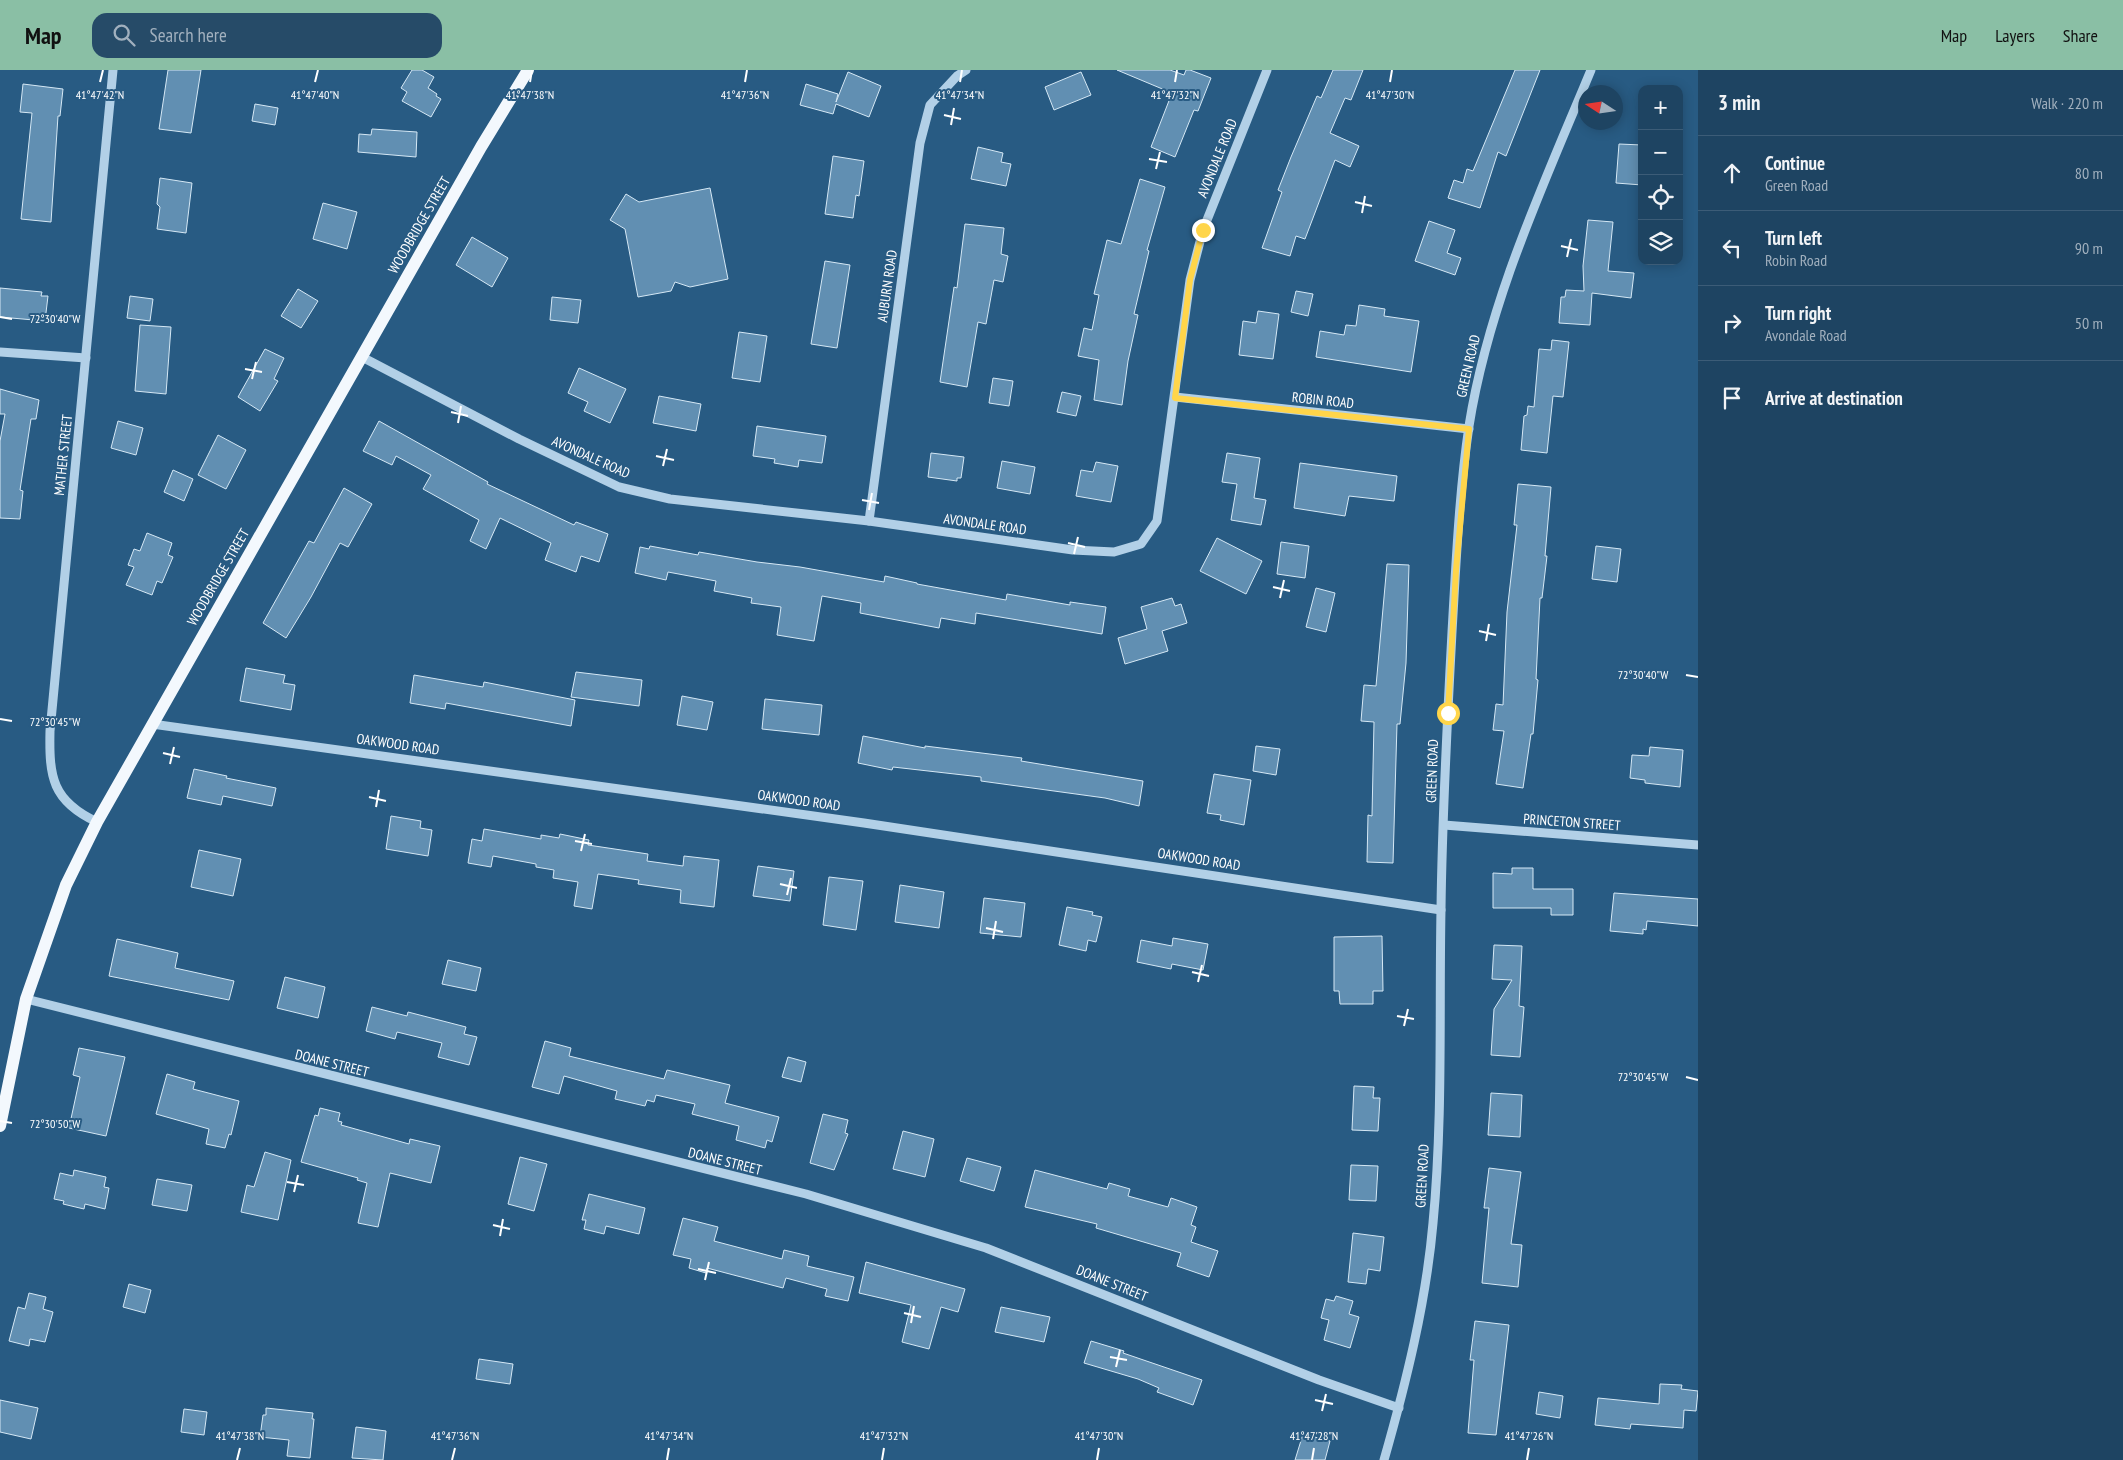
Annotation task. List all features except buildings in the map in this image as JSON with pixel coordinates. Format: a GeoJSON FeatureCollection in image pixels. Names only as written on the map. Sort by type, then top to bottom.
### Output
{"type":"FeatureCollection","features":[{"type":"Feature","properties":{"kind":"main road","name":"WOODBRIDGE STREET"},"geometry":{"type":"LineString","coordinates":[[0,1126],[26,999],[66,886],[97,822],[481,147],[528,70]]}},
{"type":"Feature","properties":{"kind":"street","name":"MATHER STREET"},"geometry":{"type":"LineString","coordinates":[[97,822],[77,812],[58,793],[50,764],[51,721],[113,70]]}},
{"type":"Feature","properties":{"kind":"street","name":"AUBURN ROAD"},"geometry":{"type":"LineString","coordinates":[[870,521],[920,143],[930,104],[957,76],[966,70]]}},
{"type":"Feature","properties":{"kind":"street","name":"AVONDALE ROAD"},"geometry":{"type":"LineString","coordinates":[[362,357],[519,439],[619,488],[670,499],[870,521],[1073,550],[1114,552],[1141,544],[1157,521],[1190,280],[1203,230],[1267,70]]}},
{"type":"Feature","properties":{"kind":"street","name":"GREEN ROAD"},"geometry":{"type":"LineString","coordinates":[[1384,1460],[1399,1408],[1420,1311],[1433,1225],[1440,1053],[1441,910],[1455,580],[1469,429],[1477,382],[1515,254],[1591,70]]}},
{"type":"Feature","properties":{"kind":"street"},"geometry":{"type":"LineString","coordinates":[[0,352],[86,358]]}},
{"type":"Feature","properties":{"kind":"street","name":"ROBIN ROAD"},"geometry":{"type":"LineString","coordinates":[[1175,398],[1469,429]]}},
{"type":"Feature","properties":{"kind":"street","name":"OAKWOOD ROAD"},"geometry":{"type":"LineString","coordinates":[[152,724],[864,823],[1441,910]]}},
{"type":"Feature","properties":{"kind":"street","name":"PRINCETON STREET"},"geometry":{"type":"LineString","coordinates":[[1444,826],[1698,845]]}},
{"type":"Feature","properties":{"kind":"street","name":"DOANE STREET"},"geometry":{"type":"LineString","coordinates":[[26,999],[806,1194],[977,1245],[1320,1380],[1399,1408]]}},
{"type":"Feature","properties":{"kind":"route"},"geometry":{"type":"LineString","coordinates":[[1203,230],[1190,280],[1175,398],[1469,429],[1456,570],[1448,713]]}}]}
